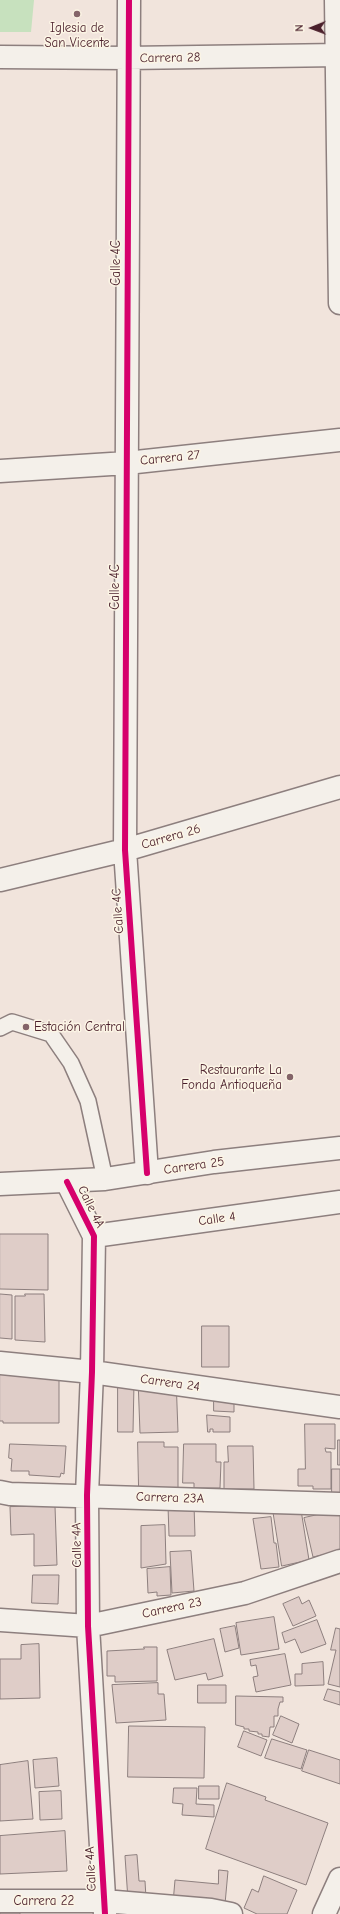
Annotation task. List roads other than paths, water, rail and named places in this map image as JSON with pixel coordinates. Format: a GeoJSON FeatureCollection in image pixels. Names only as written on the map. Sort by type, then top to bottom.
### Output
{"type":"FeatureCollection","features":[{"type":"Feature","properties":{"kind":"street","name":"Calle 4C"},"geometry":{"type":"LineString","coordinates":[[129,0],[127,58],[127,463],[124,850],[147,1173]]}},
{"type":"Feature","properties":{"kind":"street"},"geometry":{"type":"LineString","coordinates":[[336,0],[338,55],[340,303]]}},
{"type":"Feature","properties":{"kind":"street","name":"Carrera 28"},"geometry":{"type":"LineString","coordinates":[[0,57],[127,58],[338,55]]}},
{"type":"Feature","properties":{"kind":"street","name":"Carrera 27"},"geometry":{"type":"LineString","coordinates":[[0,471],[127,463],[340,440]]}},
{"type":"Feature","properties":{"kind":"street","name":"Carrera 26"},"geometry":{"type":"LineString","coordinates":[[0,880],[124,850],[340,787]]}},
{"type":"Feature","properties":{"kind":"street","name":"Carrera 25"},"geometry":{"type":"LineString","coordinates":[[0,1184],[105,1179],[214,1162],[340,1148]]}},
{"type":"Feature","properties":{"kind":"street","name":"Calle 4A"},"geometry":{"type":"LineString","coordinates":[[67,1182],[94,1236],[92,1372],[87,1495],[88,1626],[105,1908]]}},
{"type":"Feature","properties":{"kind":"street","name":"Calle 4"},"geometry":{"type":"LineString","coordinates":[[94,1236],[340,1202]]}},
{"type":"Feature","properties":{"kind":"street","name":"Carrera 24"},"geometry":{"type":"LineString","coordinates":[[0,1363],[92,1372],[340,1407]]}},
{"type":"Feature","properties":{"kind":"street","name":"Carrera 23A"},"geometry":{"type":"LineString","coordinates":[[0,1492],[10,1494],[87,1495],[340,1504]]}},
{"type":"Feature","properties":{"kind":"street","name":"Carrera 23"},"geometry":{"type":"LineString","coordinates":[[0,1620],[88,1626],[245,1593],[340,1561]]}},
{"type":"Feature","properties":{"kind":"street"},"geometry":{"type":"LineString","coordinates":[[324,1914],[340,1879]]}},
{"type":"Feature","properties":{"kind":"street","name":"Carrera 22"},"geometry":{"type":"LineString","coordinates":[[0,1901],[105,1908],[211,1910],[231,1914]]}},
{"type":"Feature","properties":{"kind":"lane"},"geometry":{"type":"LineString","coordinates":[[0,1028],[12,1022],[51,1034],[71,1063],[88,1101],[105,1179]]}},
{"type":"Feature","properties":{"kind":"place","name":"Iglesia de San Vicente"},"geometry":{"type":"Point","coordinates":[77,14]}},
{"type":"Feature","properties":{"kind":"place","name":"Estación Central"},"geometry":{"type":"Point","coordinates":[26,1027]}},
{"type":"Feature","properties":{"kind":"place","name":"Restaurante La Fonda Antioqueña"},"geometry":{"type":"Point","coordinates":[290,1077]}}]}
